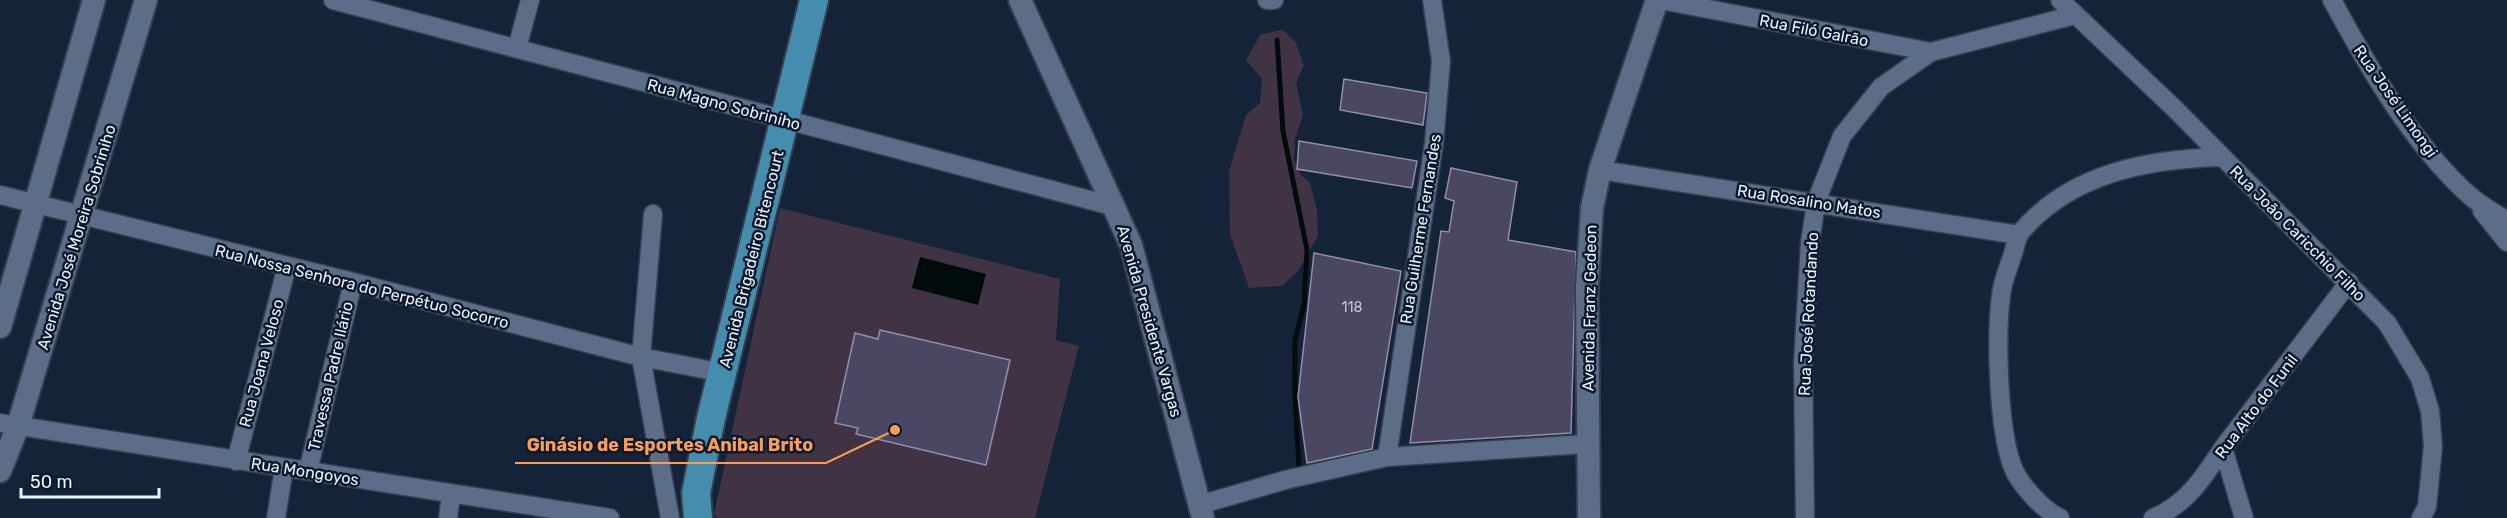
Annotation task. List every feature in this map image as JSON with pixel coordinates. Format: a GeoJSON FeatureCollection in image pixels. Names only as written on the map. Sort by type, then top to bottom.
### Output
{"type":"FeatureCollection","features":[{"type":"Feature","properties":{"kind":"main road","name":"Avenida Brigadeiro Bitencourt"},"geometry":{"type":"LineString","coordinates":[[698,518],[696,493],[711,418],[814,0]]}},
{"type":"Feature","properties":{"kind":"street"},"geometry":{"type":"LineString","coordinates":[[0,327],[94,0]]}},
{"type":"Feature","properties":{"kind":"street","name":"Avenida José Moreira Sobriniho"},"geometry":{"type":"LineString","coordinates":[[0,471],[9,425],[82,217],[146,0]]}},
{"type":"Feature","properties":{"kind":"street","name":"Rua Magno Sobriniho"},"geometry":{"type":"LineString","coordinates":[[333,0],[1116,207]]}},
{"type":"Feature","properties":{"kind":"street"},"geometry":{"type":"LineString","coordinates":[[517,48],[530,0]]}},
{"type":"Feature","properties":{"kind":"street","name":"Avenida Presidente Vargas"},"geometry":{"type":"LineString","coordinates":[[1020,0],[1131,244],[1201,511]]}},
{"type":"Feature","properties":{"kind":"street"},"geometry":{"type":"LineString","coordinates":[[1267,0],[1274,0]]}},
{"type":"Feature","properties":{"kind":"street","name":"Rua Guilherme Fernandes"},"geometry":{"type":"LineString","coordinates":[[1387,457],[1434,143],[1441,61],[1432,0]]}},
{"type":"Feature","properties":{"kind":"street","name":"Rua Filó Galrão"},"geometry":{"type":"LineString","coordinates":[[1659,0],[1930,52]]}},
{"type":"Feature","properties":{"kind":"street","name":"Avenida Franz Gedeon"},"geometry":{"type":"LineString","coordinates":[[1589,518],[1587,286],[1592,208],[1600,170],[1659,0]]}},
{"type":"Feature","properties":{"kind":"street","name":"Rua João Caricchio Filho"},"geometry":{"type":"LineString","coordinates":[[2060,0],[2174,108],[2349,282],[2387,323],[2420,378],[2427,400],[2433,446],[2427,507],[2421,518]]}},
{"type":"Feature","properties":{"kind":"street","name":"Rua José Limongi"},"geometry":{"type":"LineString","coordinates":[[2332,0],[2365,61],[2432,155],[2507,242]]}},
{"type":"Feature","properties":{"kind":"street","name":"Rua José Rotandando"},"geometry":{"type":"LineString","coordinates":[[1805,518],[1803,363],[1809,254],[1816,202],[1842,136],[1881,87],[1930,52],[2075,15]]}},
{"type":"Feature","properties":{"kind":"street"},"geometry":{"type":"LineString","coordinates":[[2056,517],[2029,491],[2012,466],[2002,411],[1999,358],[2002,290],[2019,235],[2058,199],[2102,174],[2168,161],[2221,157]]}},
{"type":"Feature","properties":{"kind":"street","name":"Rua Rosalino Matos"},"geometry":{"type":"LineString","coordinates":[[1600,170],[2019,235]]}},
{"type":"Feature","properties":{"kind":"street","name":"Rua Nossa Senhora do Perpétuo Socorro"},"geometry":{"type":"LineString","coordinates":[[0,195],[353,282],[641,357],[724,372]]}},
{"type":"Feature","properties":{"kind":"street","name":"Rua José Limongi"},"geometry":{"type":"LineString","coordinates":[[2469,196],[2507,221]]}},
{"type":"Feature","properties":{"kind":"street"},"geometry":{"type":"LineString","coordinates":[[653,214],[641,357],[670,518]]}},
{"type":"Feature","properties":{"kind":"street","name":"Rua Joana Veloso"},"geometry":{"type":"LineString","coordinates":[[236,460],[286,266]]}},
{"type":"Feature","properties":{"kind":"street","name":"Travessa Padre Ilário"},"geometry":{"type":"LineString","coordinates":[[308,471],[353,282]]}},
{"type":"Feature","properties":{"kind":"street","name":"Rua Alto do Funil"},"geometry":{"type":"LineString","coordinates":[[2153,518],[2179,504],[2204,477],[2223,448],[2349,282]]}},
{"type":"Feature","properties":{"kind":"street","name":"Rua Mongoyos"},"geometry":{"type":"LineString","coordinates":[[9,425],[610,518]]}},
{"type":"Feature","properties":{"kind":"street"},"geometry":{"type":"LineString","coordinates":[[1201,511],[1285,480],[1387,457],[1587,444]]}},
{"type":"Feature","properties":{"kind":"street"},"geometry":{"type":"LineString","coordinates":[[2223,448],[2244,518]]}},
{"type":"Feature","properties":{"kind":"street"},"geometry":{"type":"LineString","coordinates":[[276,518],[284,468]]}},
{"type":"Feature","properties":{"kind":"street"},"geometry":{"type":"LineString","coordinates":[[448,518],[451,495]]}},
{"type":"Feature","properties":{"kind":"shaded area"},"geometry":{"type":"Polygon","coordinates":[[[1283,30],[1296,43],[1304,65],[1296,83],[1303,115],[1295,139],[1294,160],[1301,175],[1310,183],[1317,210],[1318,236],[1298,271],[1282,286],[1249,288],[1230,234],[1229,171],[1246,115],[1260,103],[1262,79],[1246,60],[1261,34],[1283,30]]]}},
{"type":"Feature","properties":{"kind":"shaded area"},"geometry":{"type":"Polygon","coordinates":[[[780,208],[1060,279],[1056,340],[1079,346],[1035,518],[718,518],[714,514],[780,208]]]}},
{"type":"Feature","properties":{"kind":"shaded area"},"geometry":{"type":"Polygon","coordinates":[[[920,257],[986,274],[978,305],[912,288],[920,257]]]}},
{"type":"Feature","properties":{"kind":"building"},"geometry":{"type":"Polygon","coordinates":[[[1344,79],[1427,93],[1423,125],[1340,110],[1344,79]]]}},
{"type":"Feature","properties":{"kind":"building"},"geometry":{"type":"Polygon","coordinates":[[[1299,141],[1417,161],[1412,188],[1297,169],[1299,141]]]}},
{"type":"Feature","properties":{"kind":"building"},"geometry":{"type":"Polygon","coordinates":[[[1451,168],[1517,182],[1508,240],[1576,252],[1571,433],[1410,443],[1441,231],[1449,232],[1454,201],[1445,198],[1451,168]]]}},
{"type":"Feature","properties":{"kind":"building"},"geometry":{"type":"Polygon","coordinates":[[[1314,253],[1401,271],[1372,449],[1307,463],[1298,397],[1314,253]]]}},
{"type":"Feature","properties":{"kind":"building"},"geometry":{"type":"Polygon","coordinates":[[[880,330],[1010,360],[986,465],[856,434],[858,428],[835,423],[855,333],[878,339],[880,330]]]}},
{"type":"Feature","properties":{"kind":"waterway"},"geometry":{"type":"LineString","coordinates":[[1277,40],[1283,131],[1307,250],[1304,305],[1295,340],[1295,398],[1299,466]]}},
{"type":"Feature","properties":{"kind":"place","name":"Ginásio de Esportes Anibal Brito"},"geometry":{"type":"Point","coordinates":[895,430]}}]}
